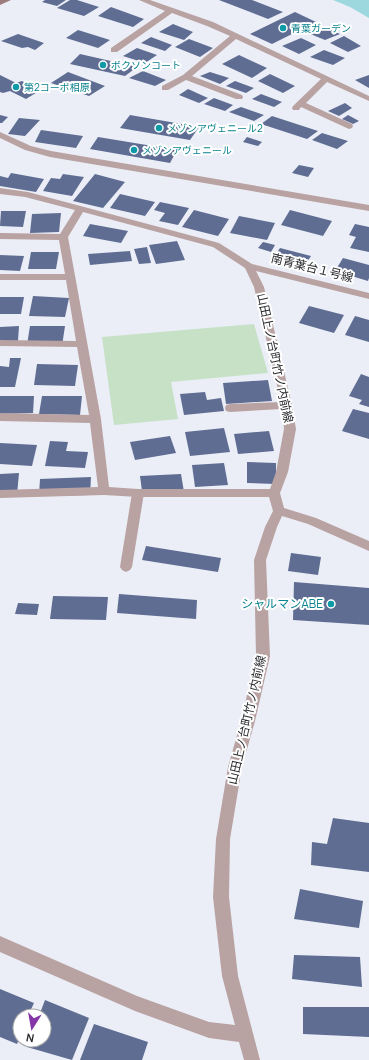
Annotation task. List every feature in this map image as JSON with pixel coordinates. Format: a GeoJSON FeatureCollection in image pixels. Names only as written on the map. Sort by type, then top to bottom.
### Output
{"type":"FeatureCollection","features":[{"type":"Feature","properties":{"kind":"street"},"geometry":{"type":"LineString","coordinates":[[0,3],[7,0]]}},
{"type":"Feature","properties":{"kind":"street"},"geometry":{"type":"LineString","coordinates":[[143,0],[210,24],[369,99]]}},
{"type":"Feature","properties":{"kind":"street"},"geometry":{"type":"LineString","coordinates":[[114,50],[171,10]]}},
{"type":"Feature","properties":{"kind":"street"},"geometry":{"type":"LineString","coordinates":[[165,88],[186,77],[235,36]]}},
{"type":"Feature","properties":{"kind":"street"},"geometry":{"type":"LineString","coordinates":[[186,77],[239,97]]}},
{"type":"Feature","properties":{"kind":"street"},"geometry":{"type":"LineString","coordinates":[[326,78],[298,106],[349,126]]}},
{"type":"Feature","properties":{"kind":"street"},"geometry":{"type":"LineString","coordinates":[[0,135],[28,148],[50,154],[369,208]]}},
{"type":"Feature","properties":{"kind":"street"},"geometry":{"type":"LineString","coordinates":[[0,191],[25,194],[216,245],[249,266]]}},
{"type":"Feature","properties":{"kind":"street"},"geometry":{"type":"LineString","coordinates":[[80,208],[63,237],[95,418],[104,491]]}},
{"type":"Feature","properties":{"kind":"street"},"geometry":{"type":"LineString","coordinates":[[0,236],[63,237]]}},
{"type":"Feature","properties":{"kind":"street","name":"南青葉台１号線"},"geometry":{"type":"LineString","coordinates":[[249,266],[369,296]]}},
{"type":"Feature","properties":{"kind":"street","name":"山田上ノ台町竹ノ内前線"},"geometry":{"type":"LineString","coordinates":[[249,266],[259,287],[287,405],[290,429],[282,472],[274,493]]}},
{"type":"Feature","properties":{"kind":"street"},"geometry":{"type":"LineString","coordinates":[[0,276],[70,277]]}},
{"type":"Feature","properties":{"kind":"street"},"geometry":{"type":"LineString","coordinates":[[0,343],[82,344]]}},
{"type":"Feature","properties":{"kind":"street"},"geometry":{"type":"LineString","coordinates":[[230,408],[287,405]]}},
{"type":"Feature","properties":{"kind":"street"},"geometry":{"type":"LineString","coordinates":[[0,417],[95,418]]}},
{"type":"Feature","properties":{"kind":"street"},"geometry":{"type":"LineString","coordinates":[[0,494],[104,491],[138,493],[274,493],[279,511],[312,521],[369,546]]}},
{"type":"Feature","properties":{"kind":"street"},"geometry":{"type":"LineString","coordinates":[[126,567],[138,493]]}},
{"type":"Feature","properties":{"kind":"street","name":"山田上ノ台町竹ノ内前線"},"geometry":{"type":"LineString","coordinates":[[252,1060],[230,976],[221,897],[223,839],[236,767],[263,656],[260,560],[271,527],[279,511]]}},
{"type":"Feature","properties":{"kind":"street"},"geometry":{"type":"LineString","coordinates":[[0,944],[143,1006],[209,1030],[245,1035]]}},
{"type":"Feature","properties":{"kind":"green space"},"geometry":{"type":"Polygon","coordinates":[[[254,324],[268,373],[171,382],[178,419],[114,425],[102,337],[254,324]]]}},
{"type":"Feature","properties":{"kind":"water"},"geometry":{"type":"Polygon","coordinates":[[[333,0],[369,0],[369,18],[350,7],[333,0]]]}},
{"type":"Feature","properties":{"kind":"building"},"geometry":{"type":"Polygon","coordinates":[[[45,0],[66,0],[57,6],[42,2],[45,0]]]}},
{"type":"Feature","properties":{"kind":"building"},"geometry":{"type":"Polygon","coordinates":[[[70,0],[77,0],[99,7],[84,16],[57,8],[70,0]]]}},
{"type":"Feature","properties":{"kind":"building"},"geometry":{"type":"Polygon","coordinates":[[[219,0],[252,0],[283,12],[268,19],[219,0]]]}},
{"type":"Feature","properties":{"kind":"building"},"geometry":{"type":"Polygon","coordinates":[[[111,7],[144,19],[133,27],[98,16],[111,7]]]}},
{"type":"Feature","properties":{"kind":"building","name":"青葉ガーデン"},"geometry":{"type":"Polygon","coordinates":[[[295,12],[316,22],[272,44],[250,34],[295,12]]]}},
{"type":"Feature","properties":{"kind":"building"},"geometry":{"type":"Polygon","coordinates":[[[173,24],[193,32],[184,40],[159,32],[173,24]]]}},
{"type":"Feature","properties":{"kind":"building"},"geometry":{"type":"Polygon","coordinates":[[[321,26],[340,34],[325,40],[308,33],[321,26]]]}},
{"type":"Feature","properties":{"kind":"building"},"geometry":{"type":"Polygon","coordinates":[[[78,30],[110,40],[98,48],[66,38],[78,30]]]}},
{"type":"Feature","properties":{"kind":"building"},"geometry":{"type":"Polygon","coordinates":[[[18,34],[44,43],[35,50],[28,47],[22,48],[1,41],[18,34]]]}},
{"type":"Feature","properties":{"kind":"building"},"geometry":{"type":"Polygon","coordinates":[[[344,36],[361,46],[348,52],[330,43],[344,36]]]}},
{"type":"Feature","properties":{"kind":"building"},"geometry":{"type":"Polygon","coordinates":[[[151,37],[172,45],[165,51],[141,43],[151,37]]]}},
{"type":"Feature","properties":{"kind":"building"},"geometry":{"type":"Polygon","coordinates":[[[301,38],[316,45],[299,54],[282,46],[301,38]]]}},
{"type":"Feature","properties":{"kind":"building"},"geometry":{"type":"Polygon","coordinates":[[[189,39],[213,48],[200,57],[175,47],[189,39]]]}},
{"type":"Feature","properties":{"kind":"building"},"geometry":{"type":"Polygon","coordinates":[[[137,48],[157,55],[145,63],[123,56],[137,48]]]}},
{"type":"Feature","properties":{"kind":"building"},"geometry":{"type":"Polygon","coordinates":[[[324,50],[345,58],[333,65],[310,57],[324,50]]]}},
{"type":"Feature","properties":{"kind":"building","name":"ボクソンコート"},"geometry":{"type":"Polygon","coordinates":[[[80,54],[137,67],[125,76],[70,64],[80,54]]]}},
{"type":"Feature","properties":{"kind":"building"},"geometry":{"type":"Polygon","coordinates":[[[239,55],[267,68],[252,78],[222,64],[239,55]]]}},
{"type":"Feature","properties":{"kind":"building"},"geometry":{"type":"Polygon","coordinates":[[[143,71],[166,80],[155,86],[129,78],[143,71]]]}},
{"type":"Feature","properties":{"kind":"building"},"geometry":{"type":"Polygon","coordinates":[[[68,72],[105,86],[89,96],[51,83],[68,72]]]}},
{"type":"Feature","properties":{"kind":"building"},"geometry":{"type":"Polygon","coordinates":[[[210,72],[229,78],[220,84],[200,76],[210,72]]]}},
{"type":"Feature","properties":{"kind":"building"},"geometry":{"type":"Polygon","coordinates":[[[270,74],[295,86],[283,93],[258,81],[270,74]]]}},
{"type":"Feature","properties":{"kind":"building","name":"第2コーポ相原"},"geometry":{"type":"Polygon","coordinates":[[[0,75],[16,83],[22,81],[39,91],[26,99],[10,91],[3,93],[0,92],[0,75]]]}},
{"type":"Feature","properties":{"kind":"building"},"geometry":{"type":"Polygon","coordinates":[[[369,75],[369,88],[355,80],[369,75]]]}},
{"type":"Feature","properties":{"kind":"building"},"geometry":{"type":"Polygon","coordinates":[[[235,81],[254,88],[246,93],[226,86],[235,81]]]}},
{"type":"Feature","properties":{"kind":"building"},"geometry":{"type":"Polygon","coordinates":[[[188,89],[208,98],[199,103],[179,95],[188,89]]]}},
{"type":"Feature","properties":{"kind":"building"},"geometry":{"type":"Polygon","coordinates":[[[261,94],[282,102],[274,107],[252,99],[261,94]]]}},
{"type":"Feature","properties":{"kind":"building"},"geometry":{"type":"Polygon","coordinates":[[[214,98],[233,105],[225,111],[204,104],[214,98]]]}},
{"type":"Feature","properties":{"kind":"building"},"geometry":{"type":"Polygon","coordinates":[[[345,103],[352,108],[339,116],[328,111],[345,103]]]}},
{"type":"Feature","properties":{"kind":"building"},"geometry":{"type":"Polygon","coordinates":[[[241,107],[264,115],[254,121],[229,112],[241,107]]]}},
{"type":"Feature","properties":{"kind":"building"},"geometry":{"type":"Polygon","coordinates":[[[0,115],[8,117],[2,123],[0,123],[0,115]]]}},
{"type":"Feature","properties":{"kind":"building","name":"メゾンアヴェニール2"},"geometry":{"type":"Polygon","coordinates":[[[130,115],[199,127],[190,140],[120,128],[130,115]]]}},
{"type":"Feature","properties":{"kind":"building"},"geometry":{"type":"Polygon","coordinates":[[[348,115],[359,121],[353,124],[342,119],[348,115]]]}},
{"type":"Feature","properties":{"kind":"building"},"geometry":{"type":"Polygon","coordinates":[[[272,116],[318,131],[307,139],[261,124],[272,116]]]}},
{"type":"Feature","properties":{"kind":"building"},"geometry":{"type":"Polygon","coordinates":[[[19,118],[40,120],[25,136],[8,134],[19,118]]]}},
{"type":"Feature","properties":{"kind":"building"},"geometry":{"type":"Polygon","coordinates":[[[41,130],[83,136],[76,148],[35,142],[41,130]]]}},
{"type":"Feature","properties":{"kind":"building"},"geometry":{"type":"Polygon","coordinates":[[[322,133],[348,141],[337,149],[312,140],[322,133]]]}},
{"type":"Feature","properties":{"kind":"building","name":"メゾンアヴェニール"},"geometry":{"type":"Polygon","coordinates":[[[98,137],[177,150],[170,163],[90,149],[98,137]]]}},
{"type":"Feature","properties":{"kind":"building"},"geometry":{"type":"Polygon","coordinates":[[[247,137],[262,142],[258,146],[243,142],[247,137]]]}},
{"type":"Feature","properties":{"kind":"building"},"geometry":{"type":"Polygon","coordinates":[[[299,165],[314,168],[308,177],[292,173],[299,165]]]}},
{"type":"Feature","properties":{"kind":"building"},"geometry":{"type":"Polygon","coordinates":[[[11,173],[44,179],[36,192],[0,186],[0,176],[8,178],[11,173]]]}},
{"type":"Feature","properties":{"kind":"building"},"geometry":{"type":"Polygon","coordinates":[[[63,174],[84,177],[72,196],[43,191],[51,178],[60,179],[63,174]]]}},
{"type":"Feature","properties":{"kind":"building"},"geometry":{"type":"Polygon","coordinates":[[[95,174],[125,182],[103,208],[73,201],[95,174]]]}},
{"type":"Feature","properties":{"kind":"building"},"geometry":{"type":"Polygon","coordinates":[[[120,194],[155,202],[145,216],[110,208],[120,194]]]}},
{"type":"Feature","properties":{"kind":"building"},"geometry":{"type":"Polygon","coordinates":[[[160,202],[189,208],[178,225],[159,221],[165,213],[154,210],[160,202]]]}},
{"type":"Feature","properties":{"kind":"building"},"geometry":{"type":"Polygon","coordinates":[[[194,210],[229,219],[218,236],[182,227],[194,210]]]}},
{"type":"Feature","properties":{"kind":"building"},"geometry":{"type":"Polygon","coordinates":[[[290,210],[332,221],[323,236],[281,225],[290,210]]]}},
{"type":"Feature","properties":{"kind":"building"},"geometry":{"type":"Polygon","coordinates":[[[1,211],[26,211],[23,227],[0,226],[1,211]]]}},
{"type":"Feature","properties":{"kind":"building"},"geometry":{"type":"Polygon","coordinates":[[[61,213],[59,232],[30,233],[32,214],[61,213]]]}},
{"type":"Feature","properties":{"kind":"building"},"geometry":{"type":"Polygon","coordinates":[[[239,216],[275,223],[267,240],[230,233],[239,216]]]}},
{"type":"Feature","properties":{"kind":"building"},"geometry":{"type":"Polygon","coordinates":[[[90,224],[128,231],[121,243],[83,236],[90,224]]]}},
{"type":"Feature","properties":{"kind":"building"},"geometry":{"type":"Polygon","coordinates":[[[355,224],[369,227],[369,252],[350,248],[356,237],[349,235],[355,224]]]}},
{"type":"Feature","properties":{"kind":"building"},"geometry":{"type":"Polygon","coordinates":[[[177,241],[185,260],[156,264],[149,245],[177,241]]]}},
{"type":"Feature","properties":{"kind":"building"},"geometry":{"type":"Polygon","coordinates":[[[263,242],[275,245],[271,252],[258,248],[263,242]]]}},
{"type":"Feature","properties":{"kind":"building"},"geometry":{"type":"Polygon","coordinates":[[[147,247],[151,263],[139,264],[134,249],[147,247]]]}},
{"type":"Feature","properties":{"kind":"building"},"geometry":{"type":"Polygon","coordinates":[[[280,248],[311,256],[303,268],[272,260],[280,248]]]}},
{"type":"Feature","properties":{"kind":"building"},"geometry":{"type":"Polygon","coordinates":[[[130,251],[132,261],[90,265],[88,254],[130,251]]]}},
{"type":"Feature","properties":{"kind":"building"},"geometry":{"type":"Polygon","coordinates":[[[31,252],[59,252],[56,269],[28,269],[31,252]]]}},
{"type":"Feature","properties":{"kind":"building"},"geometry":{"type":"Polygon","coordinates":[[[0,255],[24,256],[20,271],[0,270],[0,255]]]}},
{"type":"Feature","properties":{"kind":"building"},"geometry":{"type":"Polygon","coordinates":[[[343,258],[369,265],[368,281],[335,271],[343,258]]]}},
{"type":"Feature","properties":{"kind":"building"},"geometry":{"type":"Polygon","coordinates":[[[33,296],[69,298],[65,317],[29,316],[33,296]]]}},
{"type":"Feature","properties":{"kind":"building"},"geometry":{"type":"Polygon","coordinates":[[[0,297],[24,297],[21,314],[0,314],[0,297]]]}},
{"type":"Feature","properties":{"kind":"building"},"geometry":{"type":"Polygon","coordinates":[[[309,306],[344,315],[334,333],[299,323],[309,306]]]}},
{"type":"Feature","properties":{"kind":"building"},"geometry":{"type":"Polygon","coordinates":[[[355,316],[369,320],[369,342],[345,335],[355,316]]]}},
{"type":"Feature","properties":{"kind":"building"},"geometry":{"type":"Polygon","coordinates":[[[19,326],[18,341],[0,342],[0,327],[19,326]]]}},
{"type":"Feature","properties":{"kind":"building"},"geometry":{"type":"Polygon","coordinates":[[[30,326],[65,326],[62,346],[27,345],[30,326]]]}},
{"type":"Feature","properties":{"kind":"building"},"geometry":{"type":"Polygon","coordinates":[[[10,358],[21,358],[15,387],[0,387],[0,366],[9,367],[10,358]]]}},
{"type":"Feature","properties":{"kind":"building"},"geometry":{"type":"Polygon","coordinates":[[[37,364],[78,365],[75,386],[34,385],[37,364]]]}},
{"type":"Feature","properties":{"kind":"building"},"geometry":{"type":"Polygon","coordinates":[[[361,374],[369,377],[369,407],[359,404],[362,400],[349,396],[361,374]]]}},
{"type":"Feature","properties":{"kind":"building"},"geometry":{"type":"Polygon","coordinates":[[[268,380],[272,401],[226,404],[223,383],[268,380]]]}},
{"type":"Feature","properties":{"kind":"building"},"geometry":{"type":"Polygon","coordinates":[[[205,392],[207,400],[221,398],[224,411],[184,415],[180,394],[205,392]]]}},
{"type":"Feature","properties":{"kind":"building"},"geometry":{"type":"Polygon","coordinates":[[[0,396],[34,396],[33,413],[0,414],[0,396]]]}},
{"type":"Feature","properties":{"kind":"building"},"geometry":{"type":"Polygon","coordinates":[[[42,396],[82,396],[80,415],[39,414],[42,396]]]}},
{"type":"Feature","properties":{"kind":"building"},"geometry":{"type":"Polygon","coordinates":[[[353,409],[369,413],[369,439],[342,431],[353,409]]]}},
{"type":"Feature","properties":{"kind":"building"},"geometry":{"type":"Polygon","coordinates":[[[224,428],[230,452],[190,456],[185,432],[224,428]]]}},
{"type":"Feature","properties":{"kind":"building"},"geometry":{"type":"Polygon","coordinates":[[[269,431],[274,451],[238,454],[234,434],[269,431]]]}},
{"type":"Feature","properties":{"kind":"building"},"geometry":{"type":"Polygon","coordinates":[[[170,436],[176,453],[135,460],[130,442],[170,436]]]}},
{"type":"Feature","properties":{"kind":"building"},"geometry":{"type":"Polygon","coordinates":[[[50,441],[68,442],[66,451],[88,452],[85,468],[45,466],[50,441]]]}},
{"type":"Feature","properties":{"kind":"building"},"geometry":{"type":"Polygon","coordinates":[[[0,443],[37,445],[32,466],[0,464],[0,443]]]}},
{"type":"Feature","properties":{"kind":"building"},"geometry":{"type":"Polygon","coordinates":[[[247,462],[276,463],[276,484],[247,483],[247,462]]]}},
{"type":"Feature","properties":{"kind":"building"},"geometry":{"type":"Polygon","coordinates":[[[224,463],[228,485],[195,487],[192,465],[224,463]]]}},
{"type":"Feature","properties":{"kind":"building"},"geometry":{"type":"Polygon","coordinates":[[[19,473],[17,495],[0,495],[0,474],[19,473]]]}},
{"type":"Feature","properties":{"kind":"building"},"geometry":{"type":"Polygon","coordinates":[[[181,474],[184,492],[142,491],[140,476],[181,474]]]}},
{"type":"Feature","properties":{"kind":"building"},"geometry":{"type":"Polygon","coordinates":[[[91,477],[90,495],[39,496],[40,479],[91,477]]]}},
{"type":"Feature","properties":{"kind":"building"},"geometry":{"type":"Polygon","coordinates":[[[146,546],[221,558],[218,572],[142,560],[146,546]]]}},
{"type":"Feature","properties":{"kind":"building"},"geometry":{"type":"Polygon","coordinates":[[[291,553],[321,557],[318,575],[288,571],[291,553]]]}},
{"type":"Feature","properties":{"kind":"building","name":"シャルマンABE"},"geometry":{"type":"Polygon","coordinates":[[[294,582],[369,588],[369,625],[293,620],[294,582]]]}},
{"type":"Feature","properties":{"kind":"building"},"geometry":{"type":"Polygon","coordinates":[[[119,594],[197,600],[196,619],[117,613],[119,594]]]}},
{"type":"Feature","properties":{"kind":"building"},"geometry":{"type":"Polygon","coordinates":[[[53,596],[108,597],[106,620],[50,619],[53,596]]]}},
{"type":"Feature","properties":{"kind":"building"},"geometry":{"type":"Polygon","coordinates":[[[18,603],[39,604],[37,615],[15,614],[18,603]]]}},
{"type":"Feature","properties":{"kind":"building"},"geometry":{"type":"Polygon","coordinates":[[[333,818],[369,823],[369,872],[311,865],[312,842],[327,844],[333,818]]]}},
{"type":"Feature","properties":{"kind":"building"},"geometry":{"type":"Polygon","coordinates":[[[300,889],[363,901],[359,928],[294,919],[300,889]]]}},
{"type":"Feature","properties":{"kind":"building"},"geometry":{"type":"Polygon","coordinates":[[[294,955],[360,957],[362,987],[292,979],[294,955]]]}},
{"type":"Feature","properties":{"kind":"building"},"geometry":{"type":"Polygon","coordinates":[[[0,989],[34,1003],[32,1008],[12,1008],[12,1042],[0,1037],[0,989]]]}},
{"type":"Feature","properties":{"kind":"building"},"geometry":{"type":"Polygon","coordinates":[[[45,1000],[89,1018],[72,1060],[30,1048],[52,1048],[52,1008],[42,1008],[45,1000]]]}},
{"type":"Feature","properties":{"kind":"building"},"geometry":{"type":"Polygon","coordinates":[[[303,1007],[369,1007],[369,1037],[303,1034],[303,1007]]]}},
{"type":"Feature","properties":{"kind":"building"},"geometry":{"type":"Polygon","coordinates":[[[94,1024],[148,1042],[142,1060],[80,1060],[94,1024]]]}},
{"type":"Feature","properties":{"kind":"place","name":"青葉ガーデン"},"geometry":{"type":"Point","coordinates":[283,28]}},
{"type":"Feature","properties":{"kind":"place","name":"ボクソンコート"},"geometry":{"type":"Point","coordinates":[103,65]}},
{"type":"Feature","properties":{"kind":"place","name":"第2コーポ相原"},"geometry":{"type":"Point","coordinates":[16,87]}},
{"type":"Feature","properties":{"kind":"place","name":"メゾンアヴェニール2"},"geometry":{"type":"Point","coordinates":[159,128]}},
{"type":"Feature","properties":{"kind":"place","name":"メゾンアヴェニール"},"geometry":{"type":"Point","coordinates":[134,150]}},
{"type":"Feature","properties":{"kind":"place","name":"シャルマンABE"},"geometry":{"type":"Point","coordinates":[331,604]}}]}
